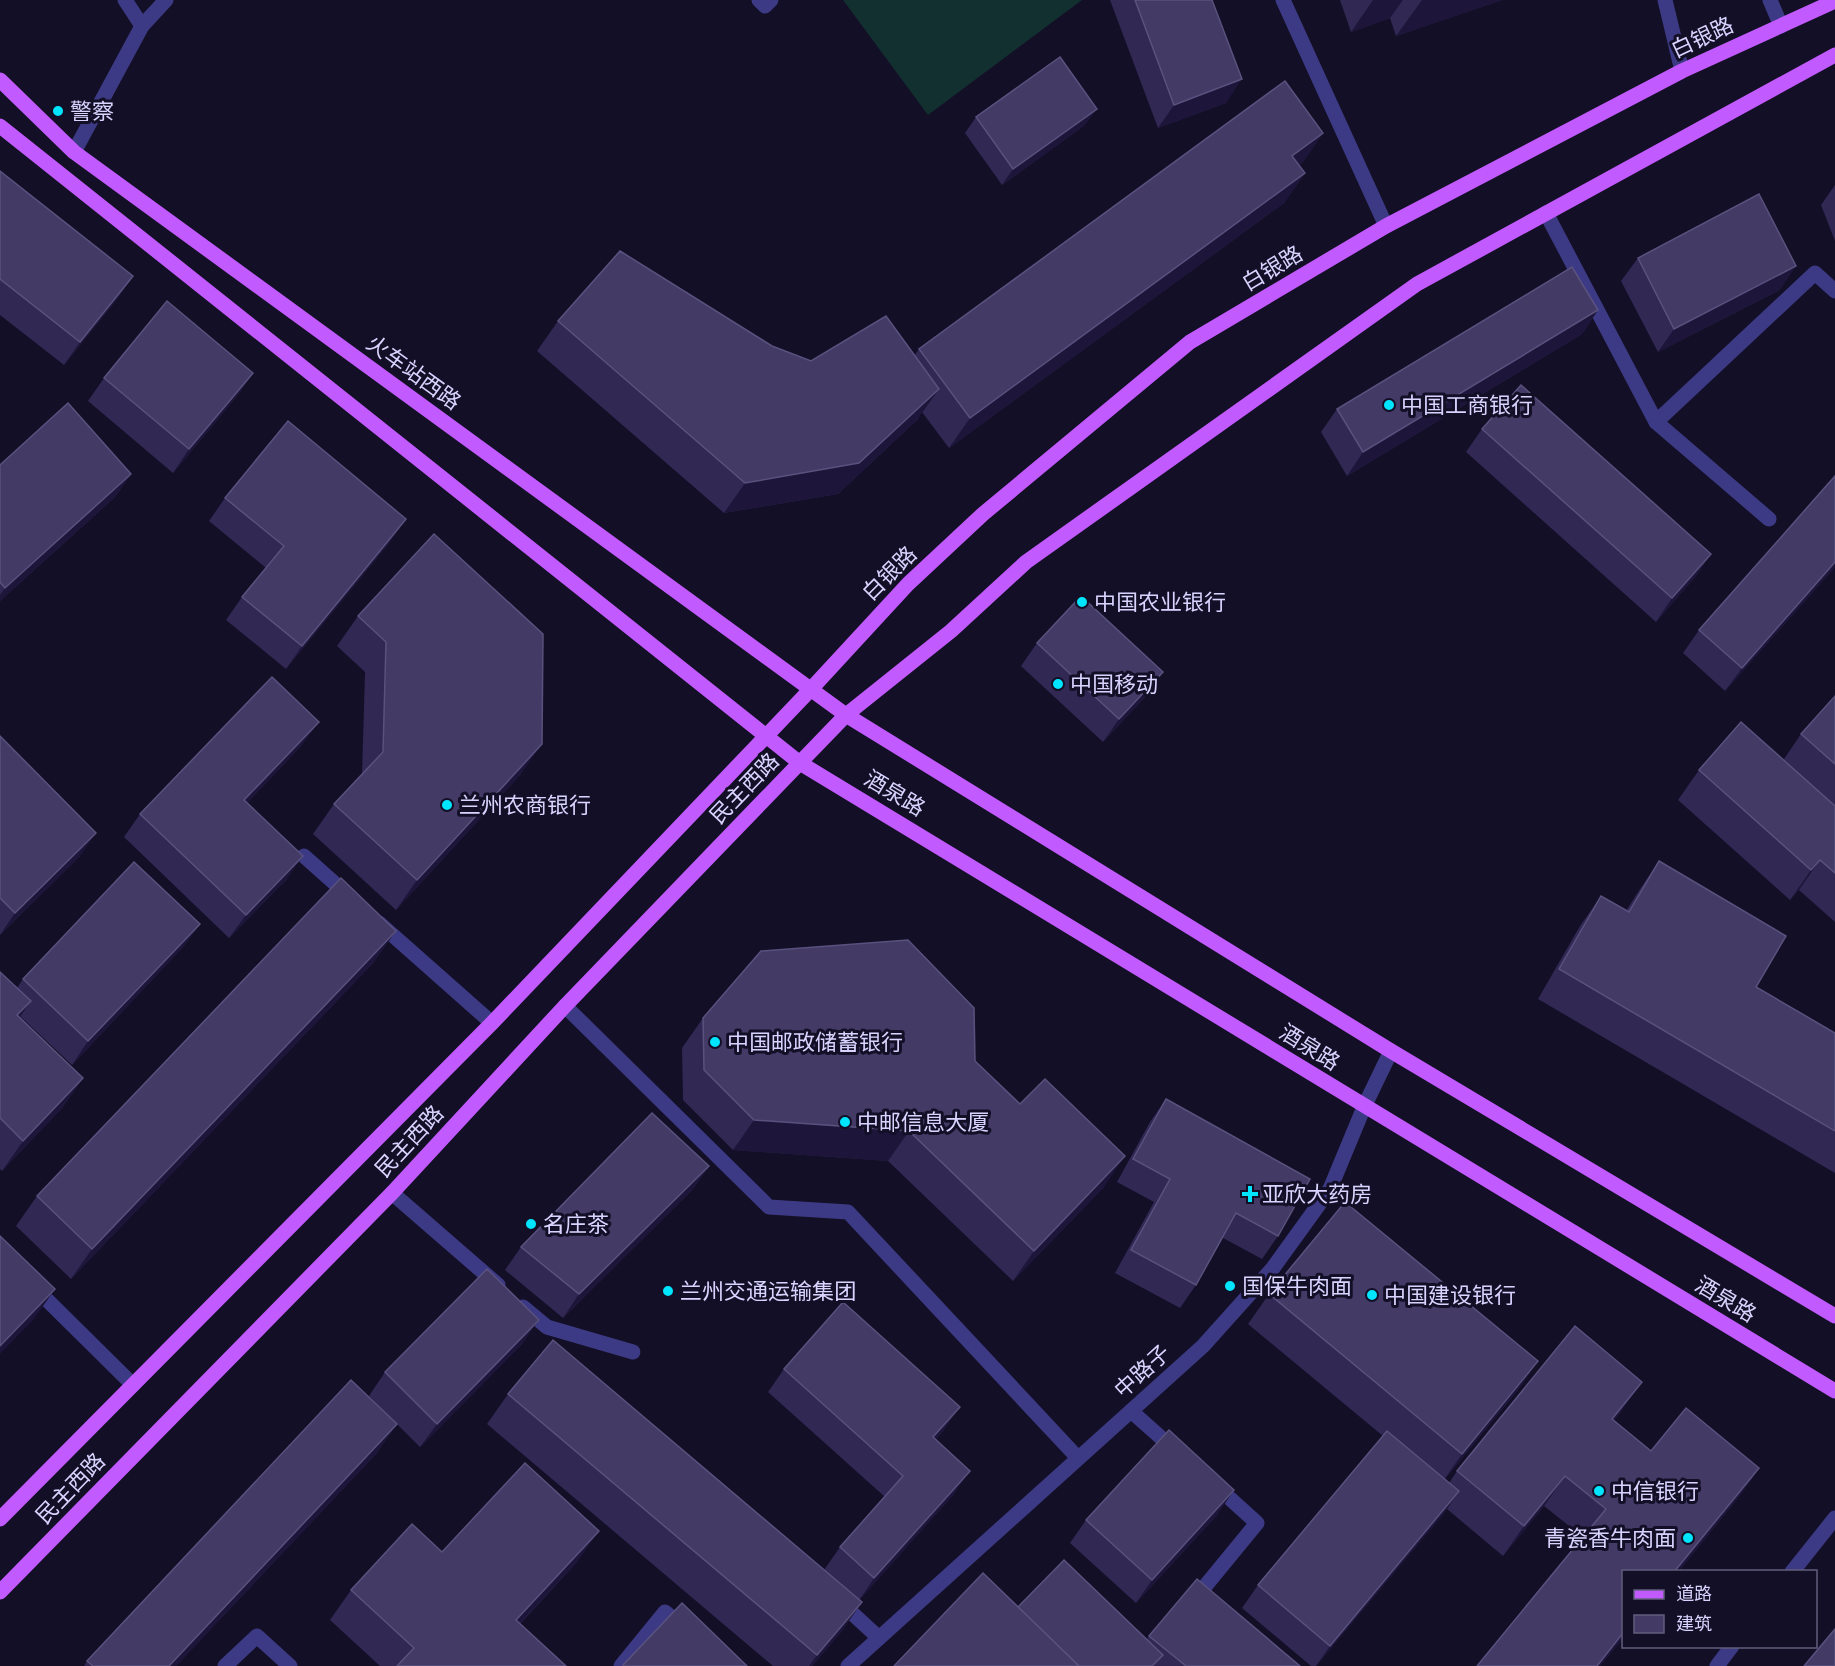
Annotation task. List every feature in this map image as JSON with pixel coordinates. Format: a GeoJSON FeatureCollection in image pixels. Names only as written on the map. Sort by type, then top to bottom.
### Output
{"type":"FeatureCollection","features":[{"type":"Feature","properties":{"kind":"main road","name":"白银路"},"geometry":{"type":"LineString","coordinates":[[812,688],[908,584],[983,514],[1190,342],[1386,226],[1682,71],[1835,1]]}},
{"type":"Feature","properties":{"kind":"main road"},"geometry":{"type":"LineString","coordinates":[[846,715],[951,631],[1026,562],[1417,284],[1835,55]]}},
{"type":"Feature","properties":{"kind":"main road","name":"火车站西路"},"geometry":{"type":"LineString","coordinates":[[0,80],[74,152],[812,688]]}},
{"type":"Feature","properties":{"kind":"main road"},"geometry":{"type":"LineString","coordinates":[[0,126],[766,735]]}},
{"type":"Feature","properties":{"kind":"main road","name":"民主西路"},"geometry":{"type":"LineString","coordinates":[[0,1519],[492,1023],[812,688]]}},
{"type":"Feature","properties":{"kind":"main road","name":"酒泉路"},"geometry":{"type":"LineString","coordinates":[[812,688],[846,715],[1391,1051],[1835,1316]]}},
{"type":"Feature","properties":{"kind":"main road","name":"民主西路"},"geometry":{"type":"LineString","coordinates":[[0,1592],[392,1193],[565,1006],[846,715]]}},
{"type":"Feature","properties":{"kind":"main road","name":"酒泉路"},"geometry":{"type":"LineString","coordinates":[[766,735],[800,763],[1835,1391]]}},
{"type":"Feature","properties":{"kind":"street"},"geometry":{"type":"LineString","coordinates":[[125,0],[142,26]]}},
{"type":"Feature","properties":{"kind":"street"},"geometry":{"type":"LineString","coordinates":[[74,152],[142,26],[166,0]]}},
{"type":"Feature","properties":{"kind":"street"},"geometry":{"type":"LineString","coordinates":[[759,0],[765,6],[771,0]]}},
{"type":"Feature","properties":{"kind":"street"},"geometry":{"type":"LineString","coordinates":[[1283,0],[1386,226]]}},
{"type":"Feature","properties":{"kind":"street"},"geometry":{"type":"LineString","coordinates":[[1665,0],[1682,71]]}},
{"type":"Feature","properties":{"kind":"street"},"geometry":{"type":"LineString","coordinates":[[1770,0],[1781,26]]}},
{"type":"Feature","properties":{"kind":"street"},"geometry":{"type":"LineString","coordinates":[[1546,213],[1656,422],[1769,519]]}},
{"type":"Feature","properties":{"kind":"street"},"geometry":{"type":"LineString","coordinates":[[1656,422],[1815,273],[1835,291]]}},
{"type":"Feature","properties":{"kind":"street"},"geometry":{"type":"LineString","coordinates":[[304,856],[492,1023]]}},
{"type":"Feature","properties":{"kind":"street"},"geometry":{"type":"LineString","coordinates":[[565,1006],[769,1207],[848,1212],[1078,1458]]}},
{"type":"Feature","properties":{"kind":"street","name":"中路子"},"geometry":{"type":"LineString","coordinates":[[848,1666],[1203,1346],[1273,1268],[1330,1189],[1364,1107],[1391,1051]]}},
{"type":"Feature","properties":{"kind":"street"},"geometry":{"type":"LineString","coordinates":[[392,1193],[547,1327],[633,1352]]}},
{"type":"Feature","properties":{"kind":"street"},"geometry":{"type":"LineString","coordinates":[[24,1278],[133,1385]]}},
{"type":"Feature","properties":{"kind":"street"},"geometry":{"type":"LineString","coordinates":[[1131,1411],[1257,1523],[1202,1590]]}},
{"type":"Feature","properties":{"kind":"street"},"geometry":{"type":"LineString","coordinates":[[1794,1570],[1835,1518]]}},
{"type":"Feature","properties":{"kind":"street"},"geometry":{"type":"LineString","coordinates":[[828,1591],[879,1638]]}},
{"type":"Feature","properties":{"kind":"street"},"geometry":{"type":"LineString","coordinates":[[621,1666],[665,1612],[698,1639]]}},
{"type":"Feature","properties":{"kind":"street"},"geometry":{"type":"LineString","coordinates":[[225,1666],[257,1636],[290,1666]]}},
{"type":"Feature","properties":{"kind":"street"},"geometry":{"type":"LineString","coordinates":[[1717,1666],[1731,1648]]}},
{"type":"Feature","properties":{"kind":"green space"},"geometry":{"type":"Polygon","coordinates":[[[843,0],[1082,0],[928,115],[843,0]]]}},
{"type":"Feature","properties":{"kind":"building"},"geometry":{"type":"Polygon","coordinates":[[[1135,0],[1212,0],[1242,79],[1174,105],[1135,0]]]}},
{"type":"Feature","properties":{"kind":"building"},"geometry":{"type":"Polygon","coordinates":[[[1060,57],[1097,109],[1013,169],[976,117],[1060,57]]]}},
{"type":"Feature","properties":{"kind":"building"},"geometry":{"type":"Polygon","coordinates":[[[1285,81],[1323,133],[1292,156],[1305,173],[970,418],[919,349],[1285,81]]]}},
{"type":"Feature","properties":{"kind":"building"},"geometry":{"type":"Polygon","coordinates":[[[0,171],[133,276],[80,342],[0,279],[0,171]]]}},
{"type":"Feature","properties":{"kind":"building"},"geometry":{"type":"Polygon","coordinates":[[[1759,194],[1796,266],[1674,329],[1638,258],[1759,194]]]}},
{"type":"Feature","properties":{"kind":"building"},"geometry":{"type":"Polygon","coordinates":[[[620,251],[772,346],[811,361],[886,316],[939,389],[859,463],[745,483],[558,321],[620,251]]]}},
{"type":"Feature","properties":{"kind":"building"},"geometry":{"type":"Polygon","coordinates":[[[1572,267],[1598,310],[1363,452],[1337,409],[1572,267]]]}},
{"type":"Feature","properties":{"kind":"building"},"geometry":{"type":"Polygon","coordinates":[[[167,301],[253,373],[189,449],[104,378],[167,301]]]}},
{"type":"Feature","properties":{"kind":"building"},"geometry":{"type":"Polygon","coordinates":[[[1521,385],[1711,554],[1672,598],[1482,429],[1521,385]]]}},
{"type":"Feature","properties":{"kind":"building"},"geometry":{"type":"Polygon","coordinates":[[[68,403],[131,474],[5,588],[0,582],[0,465],[68,403]]]}},
{"type":"Feature","properties":{"kind":"building"},"geometry":{"type":"Polygon","coordinates":[[[288,421],[406,519],[302,646],[242,597],[284,546],[225,498],[288,421]]]}},
{"type":"Feature","properties":{"kind":"building"},"geometry":{"type":"Polygon","coordinates":[[[1835,476],[1835,562],[1742,668],[1699,630],[1835,476]]]}},
{"type":"Feature","properties":{"kind":"building"},"geometry":{"type":"Polygon","coordinates":[[[434,534],[543,634],[542,744],[417,880],[334,804],[383,752],[386,642],[358,616],[434,534]]]}},
{"type":"Feature","properties":{"kind":"building"},"geometry":{"type":"Polygon","coordinates":[[[1081,596],[1163,672],[1119,719],[1037,643],[1081,596]]]}},
{"type":"Feature","properties":{"kind":"building"},"geometry":{"type":"Polygon","coordinates":[[[272,677],[319,722],[244,800],[303,856],[246,915],[140,814],[272,677]]]}},
{"type":"Feature","properties":{"kind":"building"},"geometry":{"type":"Polygon","coordinates":[[[1835,696],[1835,764],[1801,734],[1835,696]]]}},
{"type":"Feature","properties":{"kind":"building"},"geometry":{"type":"Polygon","coordinates":[[[1741,722],[1835,806],[1835,873],[1820,860],[1811,870],[1699,770],[1741,722]]]}},
{"type":"Feature","properties":{"kind":"building"},"geometry":{"type":"Polygon","coordinates":[[[0,736],[96,833],[15,913],[0,898],[0,736]]]}},
{"type":"Feature","properties":{"kind":"building"},"geometry":{"type":"Polygon","coordinates":[[[1659,861],[1786,936],[1756,987],[1835,1033],[1835,1131],[1559,969],[1601,896],[1629,912],[1659,861]]]}},
{"type":"Feature","properties":{"kind":"building"},"geometry":{"type":"Polygon","coordinates":[[[134,862],[200,924],[88,1041],[23,979],[134,862]]]}},
{"type":"Feature","properties":{"kind":"building"},"geometry":{"type":"Polygon","coordinates":[[[341,878],[396,931],[92,1249],[37,1196],[341,878]]]}},
{"type":"Feature","properties":{"kind":"building","name":"中邮信息大厦"},"geometry":{"type":"Polygon","coordinates":[[[908,940],[974,1008],[975,1061],[1020,1104],[1045,1079],[1125,1156],[1034,1251],[909,1131],[754,1120],[704,1070],[703,1018],[761,951],[908,940]]]}},
{"type":"Feature","properties":{"kind":"building"},"geometry":{"type":"Polygon","coordinates":[[[0,972],[31,1001],[17,1015],[83,1078],[23,1141],[0,1118],[0,972]]]}},
{"type":"Feature","properties":{"kind":"building"},"geometry":{"type":"Polygon","coordinates":[[[1166,1099],[1310,1179],[1278,1236],[1236,1213],[1196,1285],[1131,1250],[1170,1179],[1133,1159],[1166,1099]]]}},
{"type":"Feature","properties":{"kind":"building"},"geometry":{"type":"Polygon","coordinates":[[[652,1113],[709,1166],[579,1294],[521,1247],[652,1113]]]}},
{"type":"Feature","properties":{"kind":"building"},"geometry":{"type":"Polygon","coordinates":[[[1345,1202],[1538,1361],[1462,1454],[1269,1294],[1345,1202]]]}},
{"type":"Feature","properties":{"kind":"building"},"geometry":{"type":"Polygon","coordinates":[[[0,1236],[55,1289],[0,1346],[0,1236]]]}},
{"type":"Feature","properties":{"kind":"building"},"geometry":{"type":"Polygon","coordinates":[[[487,1269],[539,1320],[437,1424],[385,1372],[487,1269]]]}},
{"type":"Feature","properties":{"kind":"building"},"geometry":{"type":"Polygon","coordinates":[[[843,1302],[960,1407],[933,1437],[970,1471],[874,1578],[840,1547],[903,1476],[784,1369],[843,1302]]]}},
{"type":"Feature","properties":{"kind":"building"},"geometry":{"type":"Polygon","coordinates":[[[1575,1326],[1642,1382],[1612,1419],[1651,1451],[1686,1408],[1759,1468],[1676,1570],[1622,1570],[1622,1634],[1597,1666],[1477,1666],[1606,1509],[1565,1476],[1524,1526],[1457,1471],[1575,1326]]]}},
{"type":"Feature","properties":{"kind":"building"},"geometry":{"type":"Polygon","coordinates":[[[553,1340],[862,1602],[817,1655],[508,1394],[553,1340]]]}},
{"type":"Feature","properties":{"kind":"building"},"geometry":{"type":"Polygon","coordinates":[[[351,1380],[397,1424],[169,1666],[93,1666],[87,1661],[351,1380]]]}},
{"type":"Feature","properties":{"kind":"building"},"geometry":{"type":"Polygon","coordinates":[[[1169,1430],[1234,1490],[1152,1580],[1086,1520],[1169,1430]]]}},
{"type":"Feature","properties":{"kind":"building"},"geometry":{"type":"Polygon","coordinates":[[[1387,1431],[1459,1491],[1330,1646],[1258,1585],[1387,1431]]]}},
{"type":"Feature","properties":{"kind":"building"},"geometry":{"type":"Polygon","coordinates":[[[525,1463],[599,1531],[516,1620],[566,1666],[397,1666],[414,1648],[351,1590],[412,1524],[442,1552],[525,1463]]]}},
{"type":"Feature","properties":{"kind":"building"},"geometry":{"type":"Polygon","coordinates":[[[1064,1560],[1163,1655],[1152,1666],[1079,1666],[1018,1607],[1064,1560]]]}},
{"type":"Feature","properties":{"kind":"building"},"geometry":{"type":"Polygon","coordinates":[[[983,1573],[1079,1666],[894,1666],[983,1573]]]}},
{"type":"Feature","properties":{"kind":"building"},"geometry":{"type":"Polygon","coordinates":[[[1197,1579],[1300,1666],[1186,1666],[1149,1636],[1197,1579]]]}},
{"type":"Feature","properties":{"kind":"building"},"geometry":{"type":"Polygon","coordinates":[[[682,1603],[747,1666],[624,1666],[682,1603]]]}},
{"type":"Feature","properties":{"kind":"building"},"geometry":{"type":"Polygon","coordinates":[[[1835,1629],[1835,1666],[1804,1666],[1835,1629]]]}},
{"type":"Feature","properties":{"kind":"place","name":"警察"},"geometry":{"type":"Point","coordinates":[58,111]}},
{"type":"Feature","properties":{"kind":"place","name":"中国工商银行"},"geometry":{"type":"Point","coordinates":[1389,405]}},
{"type":"Feature","properties":{"kind":"place","name":"中国农业银行"},"geometry":{"type":"Point","coordinates":[1082,602]}},
{"type":"Feature","properties":{"kind":"place","name":"中国移动"},"geometry":{"type":"Point","coordinates":[1058,684]}},
{"type":"Feature","properties":{"kind":"place","name":"兰州农商银行"},"geometry":{"type":"Point","coordinates":[447,805]}},
{"type":"Feature","properties":{"kind":"place","name":"中国邮政储蓄银行"},"geometry":{"type":"Point","coordinates":[715,1042]}},
{"type":"Feature","properties":{"kind":"place","name":"中邮信息大厦"},"geometry":{"type":"Point","coordinates":[845,1122]}},
{"type":"Feature","properties":{"kind":"place","name":"亚欣大药房"},"geometry":{"type":"Point","coordinates":[1250,1194]}},
{"type":"Feature","properties":{"kind":"place","name":"名庄茶"},"geometry":{"type":"Point","coordinates":[531,1224]}},
{"type":"Feature","properties":{"kind":"place","name":"国保牛肉面"},"geometry":{"type":"Point","coordinates":[1230,1286]}},
{"type":"Feature","properties":{"kind":"place","name":"兰州交通运输集团"},"geometry":{"type":"Point","coordinates":[668,1291]}},
{"type":"Feature","properties":{"kind":"place","name":"中国建设银行"},"geometry":{"type":"Point","coordinates":[1372,1295]}},
{"type":"Feature","properties":{"kind":"place","name":"中信银行"},"geometry":{"type":"Point","coordinates":[1599,1491]}},
{"type":"Feature","properties":{"kind":"place","name":"青瓷香牛肉面"},"geometry":{"type":"Point","coordinates":[1688,1538]}}]}
